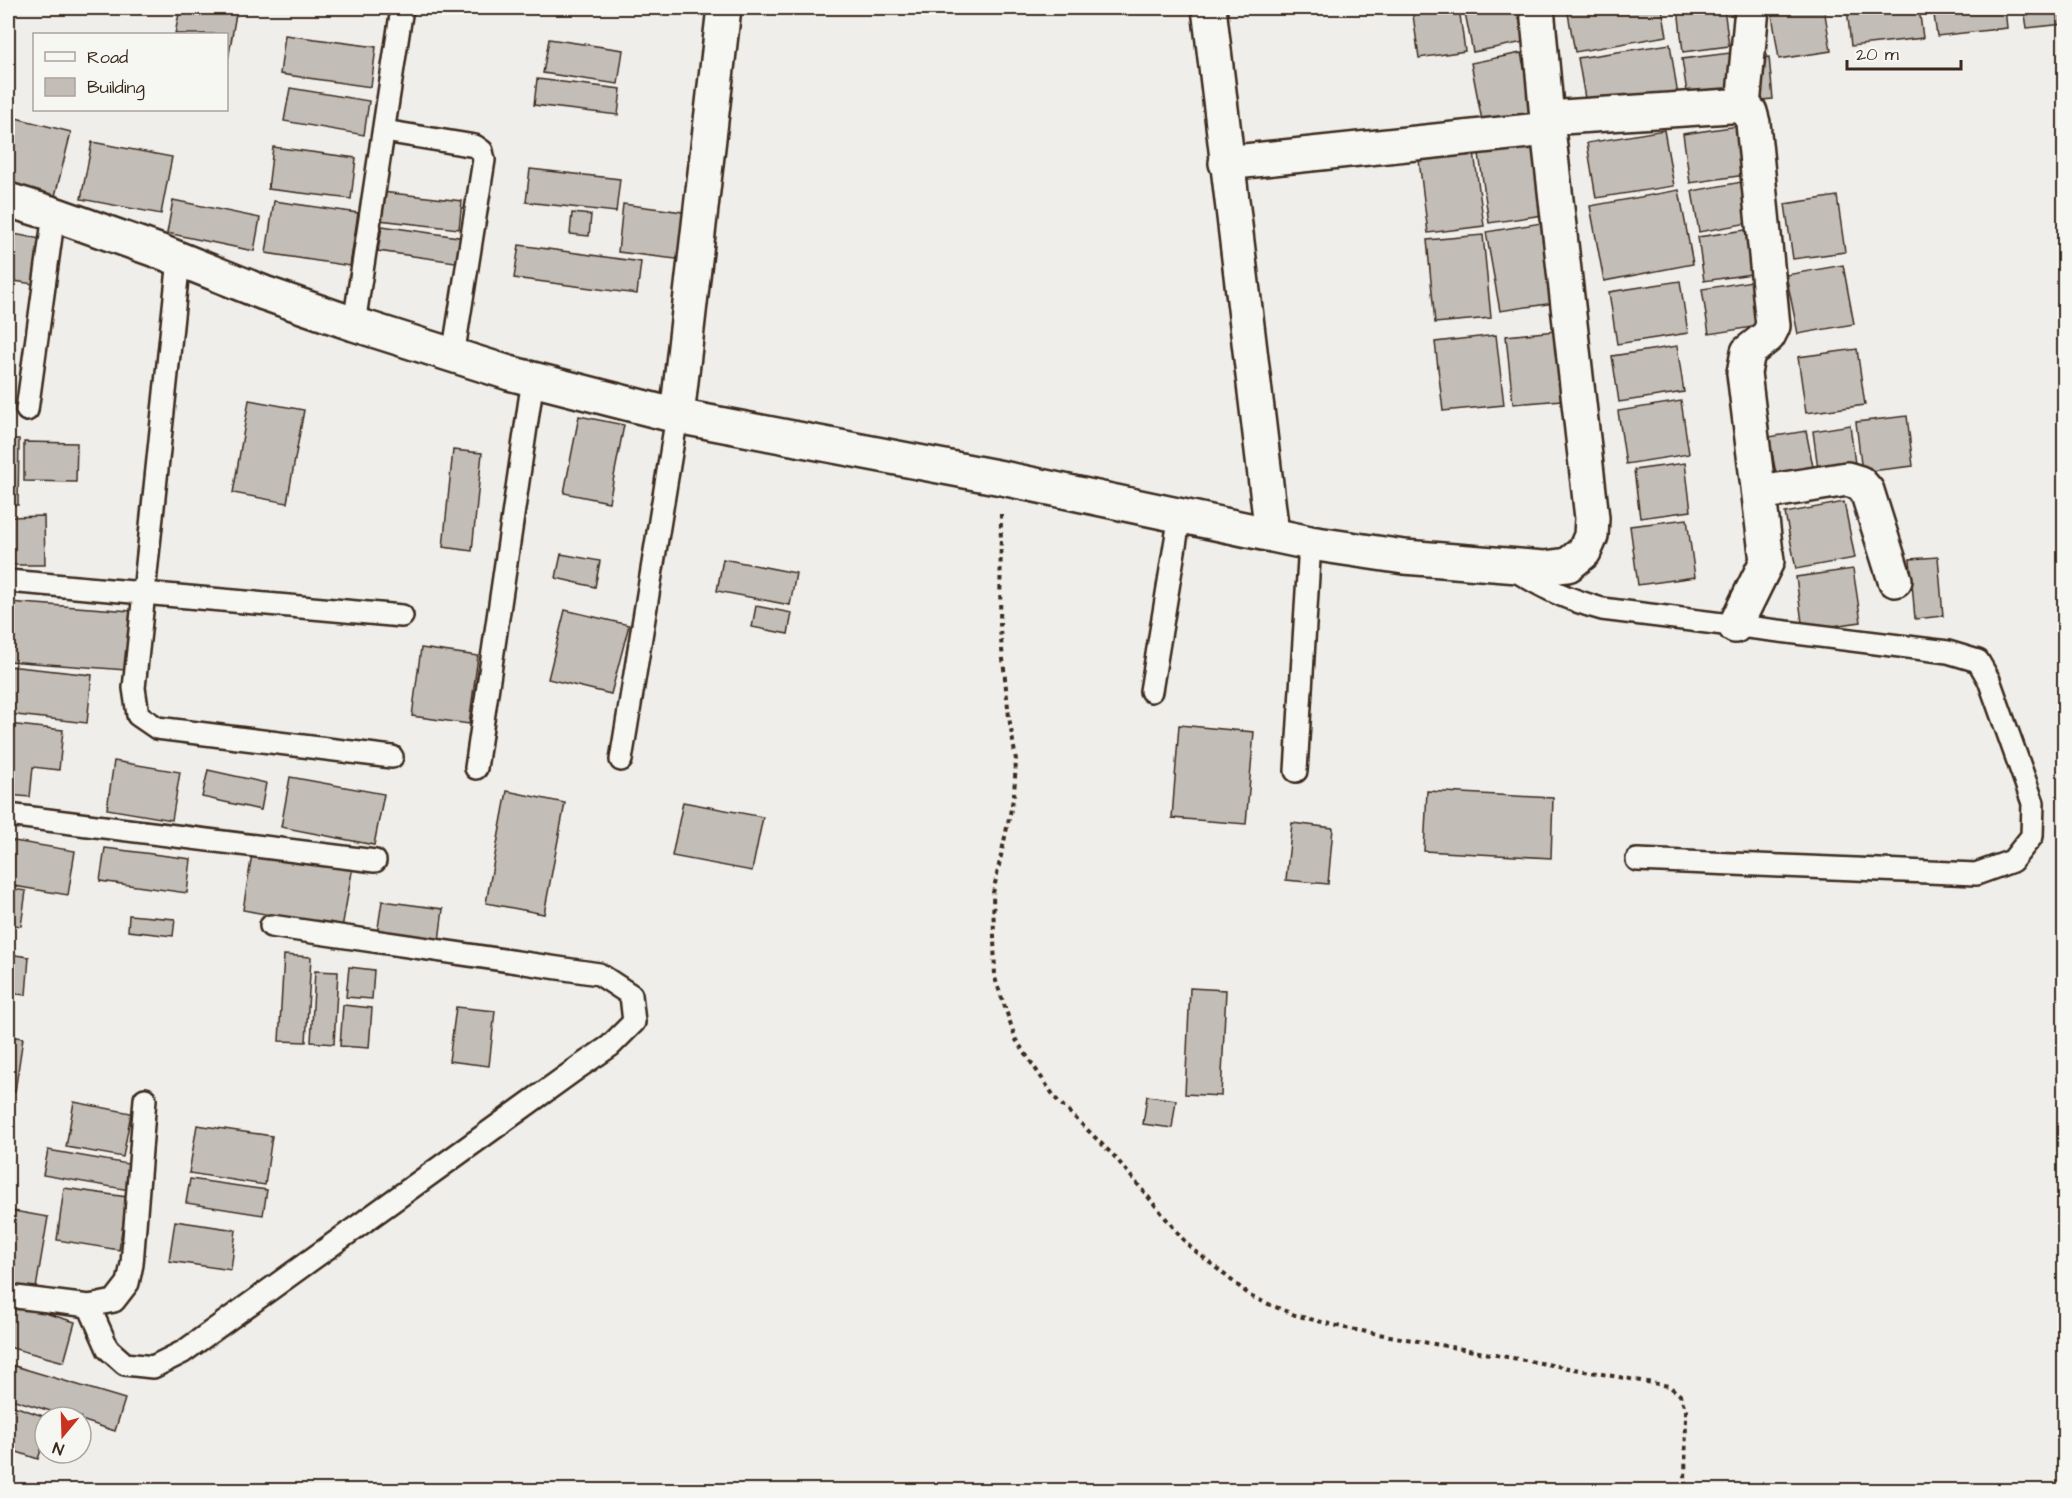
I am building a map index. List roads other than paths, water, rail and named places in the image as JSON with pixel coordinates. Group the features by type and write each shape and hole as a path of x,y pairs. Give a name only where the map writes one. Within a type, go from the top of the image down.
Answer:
{"street":[{"path":"677,416 724,8"},
{"path":"1209,8 1272,534"},
{"path":"8,200 179,259 264,293 453,356 677,416 1002,477 1310,543 1404,557 1544,568 1568,565 1584,552 1591,536 1592,518 1537,8"},
{"path":"1743,106 1752,8"},
{"path":"1226,163 1548,124 1743,106 1750,112 1753,123 1773,326 1768,336 1748,352 1744,373 1767,561 1735,626"},
{"path":"1760,493 1846,479 1860,483 1867,491 1895,580"}],"lane":[{"path":"354,324 402,8"},
{"path":"384,131 475,146 482,151 484,160 453,356"},
{"path":"27,410 54,214"},
{"path":"179,259 142,593 134,688 138,715 157,728 392,757"},
{"path":"476,768 533,379"},
{"path":"621,760 677,416"},
{"path":"1151,691 1180,515"},
{"path":"1296,771 1310,543"},
{"path":"1506,565 1546,590 1602,609 1948,652 1978,661 1989,680 2033,803 2032,836 2012,861 1976,874 1637,860"},
{"path":"8,581 402,616"},
{"path":"8,815 375,861"},
{"path":"89,1306 108,1348 125,1364 153,1367 183,1353 610,1046 634,1022 631,995 598,975 271,926"},
{"path":"8,1296 89,1306 114,1301 128,1283 132,1264 145,1100"}]}
